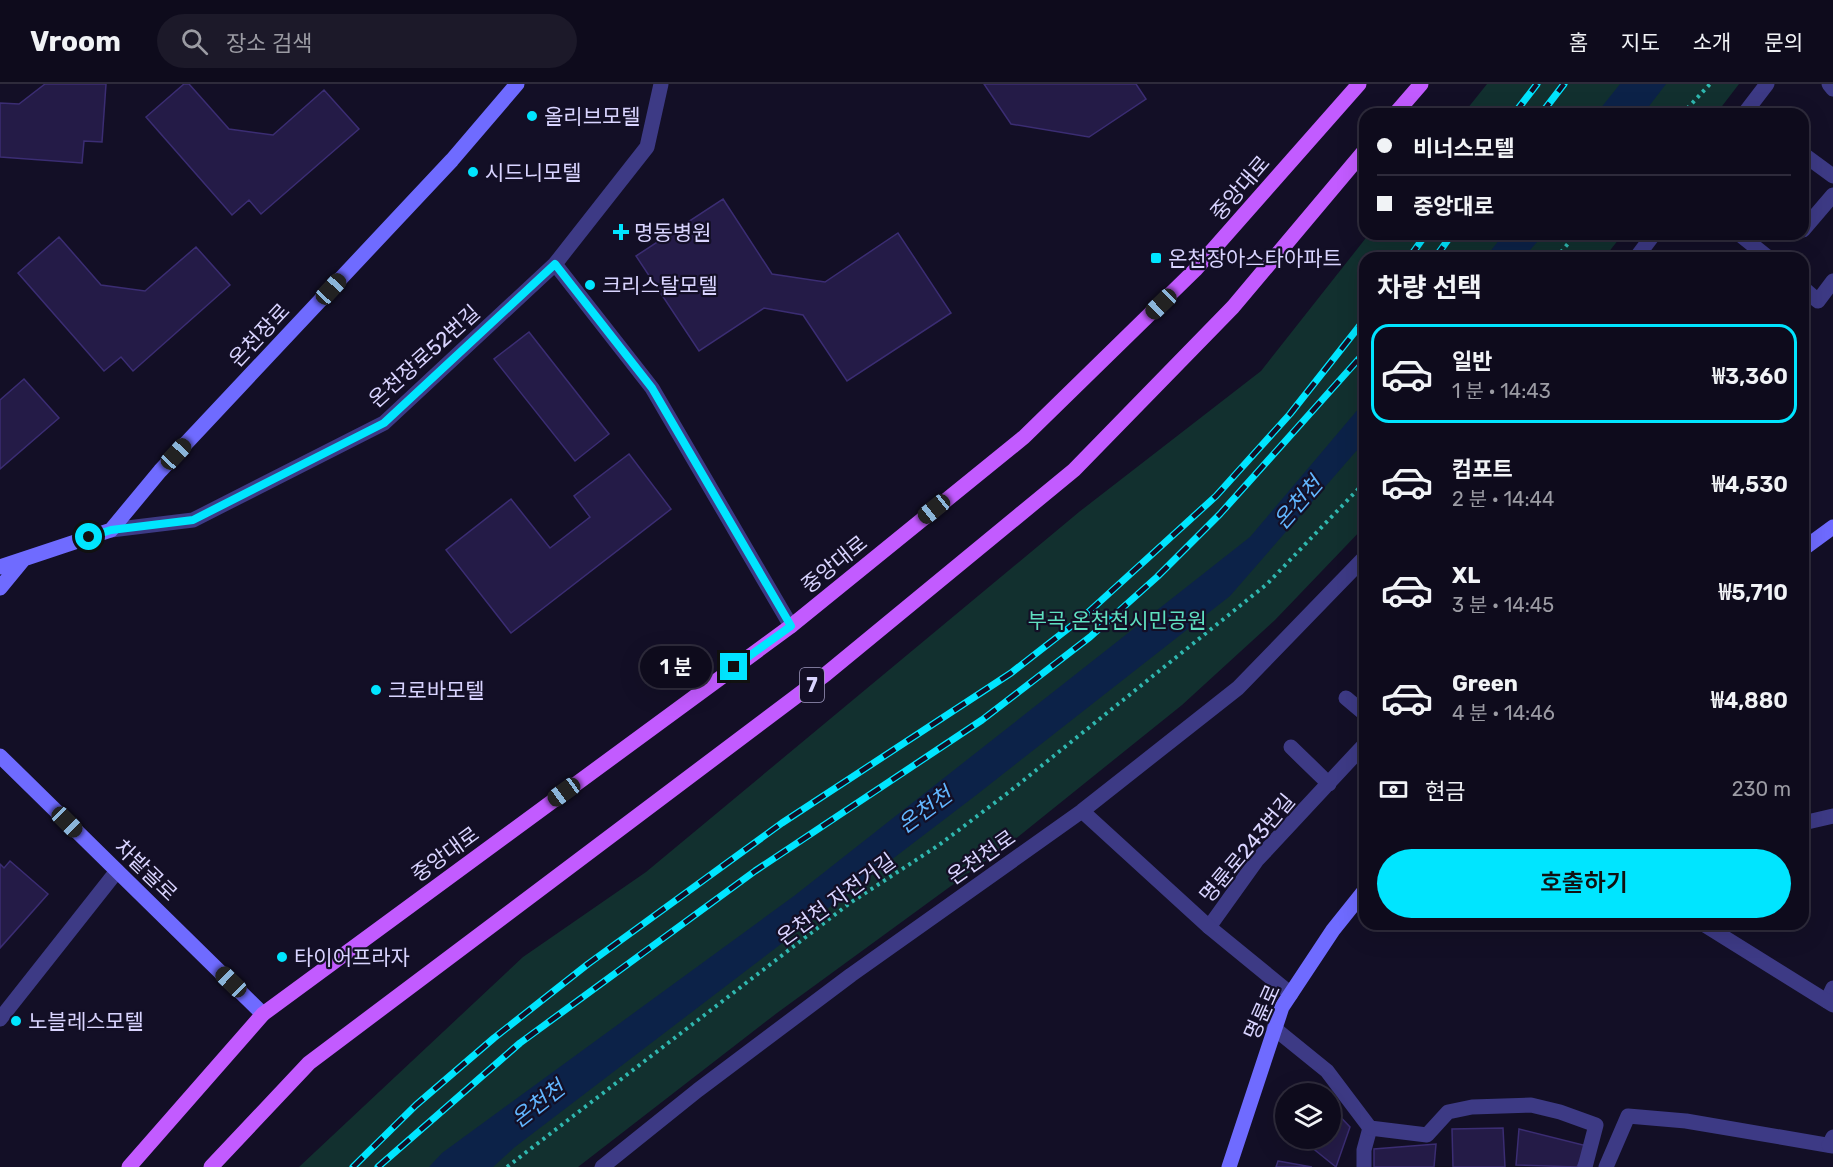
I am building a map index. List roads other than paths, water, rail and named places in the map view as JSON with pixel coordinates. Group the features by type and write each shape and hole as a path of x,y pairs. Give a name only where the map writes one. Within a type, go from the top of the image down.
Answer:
{"main road":[{"name":"중앙대로","path":"129,1167 263,1014 791,626 1024,437 1195,270 1359,84"},
{"path":"1400,108 1421,84"},
{"name":"7","path":"211,1167 309,1064 826,674 1074,470 1233,307 1359,157"}],"street":[{"name":"온천장로","path":"111,530 160,471 452,160 517,84"},
{"name":"온천장로52번길","path":"111,530 193,520 384,423 555,264 647,147 661,84"},
{"path":"1750,108 1767,84"},
{"path":"1829,84 1833,89"},
{"path":"1809,158 1833,176"},
{"path":"1809,223 1833,195"},
{"path":"1746,240 1759,252"},
{"path":"555,264 652,388 791,626"},
{"path":"1809,293 1818,301 1833,281"},
{"path":"1809,545 1833,527"},
{"path":"0,567 111,530"},
{"path":"0,561 25,558"},
{"path":"0,588 25,558"},
{"name":"온천천로","path":"602,1167 698,1090 851,975 1082,811 1238,688 1359,563"},
{"path":"1346,698 1359,709"},
{"path":"1291,747 1329,784"},
{"name":"명륜로243번길","path":"1291,994 1209,927 1257,861 1359,751"},
{"name":"차밭골로","path":"0,756 263,1014"},
{"path":"1082,811 1209,927"},
{"path":"1809,822 1833,816"},
{"path":"0,1019 117,871"},
{"name":"명륜로","path":"1229,1167 1274,1028 1291,994 1333,930 1359,898"},
{"path":"1713,930 1831,998"},
{"path":"1274,1028 1327,1071 1371,1128 1427,1135 1448,1112 1472,1107 1521,1104 1560,1112 1596,1125 1585,1167"},
{"path":"1606,1167 1628,1116 1686,1121 1832,1143"},
{"path":"1364,1167 1364,1150 1371,1128"}],"water":[{"path":"1620,84 1666,84 1648,108 1601,108"},
{"path":"1499,240 1539,240 1528,252 1490,252"},
{"name":"온천천","path":"1359,408 1359,448 1230,596 975,796 515,1147 493,1167 429,1167 442,1153 794,896 1250,537"}],"railway":[{"path":"1519,108 1537,84"},
{"path":"1546,108 1564,84"},
{"path":"1413,252 1422,240"},
{"path":"1439,252 1448,240"},
{"path":"353,1167 416,1105 494,1038 588,964 782,823 1011,673 1083,617 1216,496 1290,414 1359,327"},
{"path":"378,1167 520,1043 755,871 982,720 1090,637 1157,577 1220,514 1359,359"}],"place":[{"name":"올리브모텔","path":"532,116"},
{"name":"시드니모텔","path":"473,172"},
{"name":"명동병원","path":"621,232"},
{"name":"온천장아스타아파트","path":"1156,258"},
{"name":"크리스탈모텔","path":"590,285"},
{"name":"크로바모텔","path":"376,690"},
{"name":"타이어프라자","path":"282,957"},
{"name":"노블레스모텔","path":"16,1021"}],"park label":[{"name":"부곡 온천천시민공원","path":"1117,620"}]}
